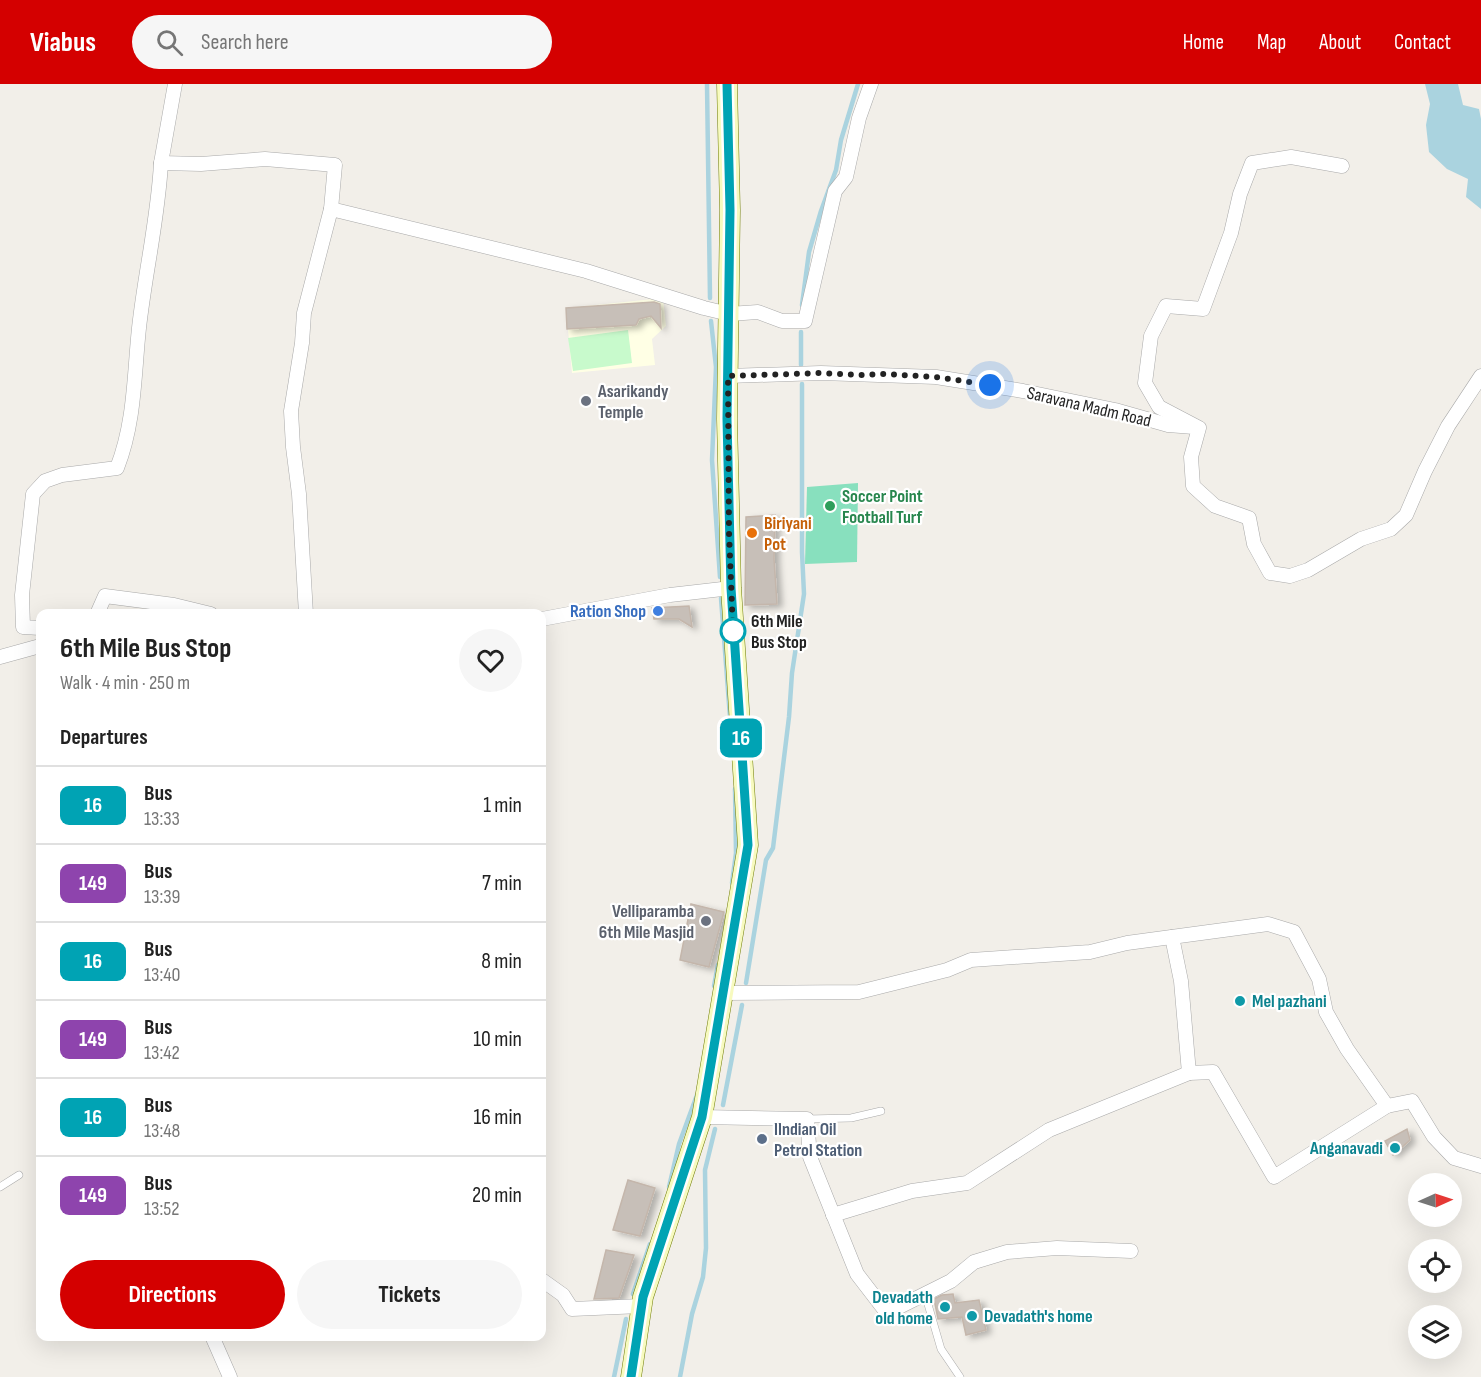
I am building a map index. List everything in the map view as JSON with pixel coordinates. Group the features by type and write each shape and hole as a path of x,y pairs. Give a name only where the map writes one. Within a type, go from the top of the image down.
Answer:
{"main road":[{"path":"631,1377 646,1286 702,1117 748,845 731,588 728,376 730,210 727,84"}],"street":[{"path":"36,628 23,627 22,595 33,494 45,481 62,475 117,468 126,441 134,397 139,329 161,164 175,84"},
{"path":"331,209 586,271 729,314 758,312 782,321 805,321 835,191 846,177 859,118 872,84"},
{"path":"1342,166 1291,157 1252,163 1240,194 1231,233 1203,309 1166,306 1150,336 1145,384 1159,407 1199,428 1191,457 1193,486 1215,506 1249,518 1254,544 1270,573 1290,576 1308,570 1361,539 1391,529 1406,515 1425,471 1449,426 1481,376"},
{"path":"161,164 201,164 265,159 335,165 331,209 304,313 302,343 291,411 299,494 306,609"},
{"name":"Saravana Madm Road","path":"728,376 821,373 936,377 976,382 1083,403 1168,425 1199,428"},
{"path":"546,617 660,597 731,588"},
{"path":"99,609 105,596 190,609"},
{"path":"0,657 36,647"},
{"path":"723,993 859,992 947,970 971,960 1090,952 1127,943 1268,924 1294,932 1319,979 1326,1012 1347,1049 1387,1106"},
{"path":"1172,937 1181,981 1189,1073"},
{"path":"833,1215 912,1191 967,1183 1049,1130 1189,1073 1213,1072 1274,1177 1387,1106 1412,1101 1434,1137 1454,1158 1481,1166"},
{"path":"702,1117 807,1119 810,1157 857,1274 887,1313 951,1281 974,1262 1006,1252 1057,1248 1131,1251"},
{"path":"546,1283 563,1294 572,1309 641,1306"},
{"path":"214,1341 230,1377"}],"lane":[{"path":"807,1119 851,1118 881,1111"},
{"path":"0,1187 19,1175"},
{"path":"925,1294 940,1350 960,1377"}],"shaded area":[{"path":"663,298 666,326 652,339 655,365 572,373 566,308"}],"green space":[{"path":"628,330 632,363 573,371 568,338"},
{"path":"858,483 857,562 805,564 807,487"}],"water":[{"path":"1425,84 1458,84 1463,105 1479,109 1481,209 1466,197 1468,179 1447,169 1429,152 1426,125 1430,104"}],"building":[{"path":"654,302 660,304 661,328 651,316 639,319 636,325 567,329 566,308"},
{"path":"775,515 774,559 777,604 745,605 746,517"},
{"path":"689,606 692,627 679,619 654,619 652,608"},
{"path":"691,904 724,912 709,967 680,960"},
{"name":"Anganavadi","path":"1407,1129 1410,1140 1393,1155 1385,1141"},
{"path":"628,1180 655,1188 640,1236 613,1230"},
{"path":"606,1250 634,1255 619,1298 594,1299"},
{"path":"953,1294 955,1303 979,1300 986,1330 966,1335 962,1317 938,1319 934,1299 942,1295"}],"waterway":[{"path":"707,84 710,298"},
{"path":"802,305 809,252 836,170 841,140 858,84"},
{"path":"711,321 716,367 712,460 720,577"},
{"path":"801,332 801,365"},
{"path":"746,983 766,860 773,848 792,673 804,594 802,384"},
{"path":"721,598 731,730"},
{"path":"732,883 736,853 735,789"},
{"path":"714,986 718,965"},
{"path":"723,1105 742,1005"},
{"path":"669,1187 679,1144 697,1095"},
{"path":"680,1377 692,1314 703,1277 706,1248 705,1170 715,1129"},
{"path":"633,1294 650,1244"},
{"path":"614,1377 626,1319"}],"bus line":[{"name":"16","path":"631,1377 643,1297 702,1117 748,845 731,588 727,419 730,210 727,84"}],"place":[{"name":"Asarikandy Temple","path":"586,401"},
{"name":"Soccer Point Football Turf","path":"830,506"},
{"name":"Biriyani Pot","path":"752,533"},
{"name":"Ration Shop","path":"658,611"},
{"name":"6th Mile Bus Stop","path":"733,631"},
{"name":"Velliparamba 6th Mile Masjid","path":"706,921"},
{"name":"Mel pazhani","path":"1240,1001"},
{"name":"IIndian Oil Petrol Station","path":"762,1139"},
{"name":"Anganavadi","path":"1395,1148"},
{"name":"Devadath old home","path":"945,1307"},
{"name":"Devadath's home","path":"972,1316"}],"route":[{"path":"733,631 729,532 728,376 821,373 884,374 936,377 990,385"}]}
